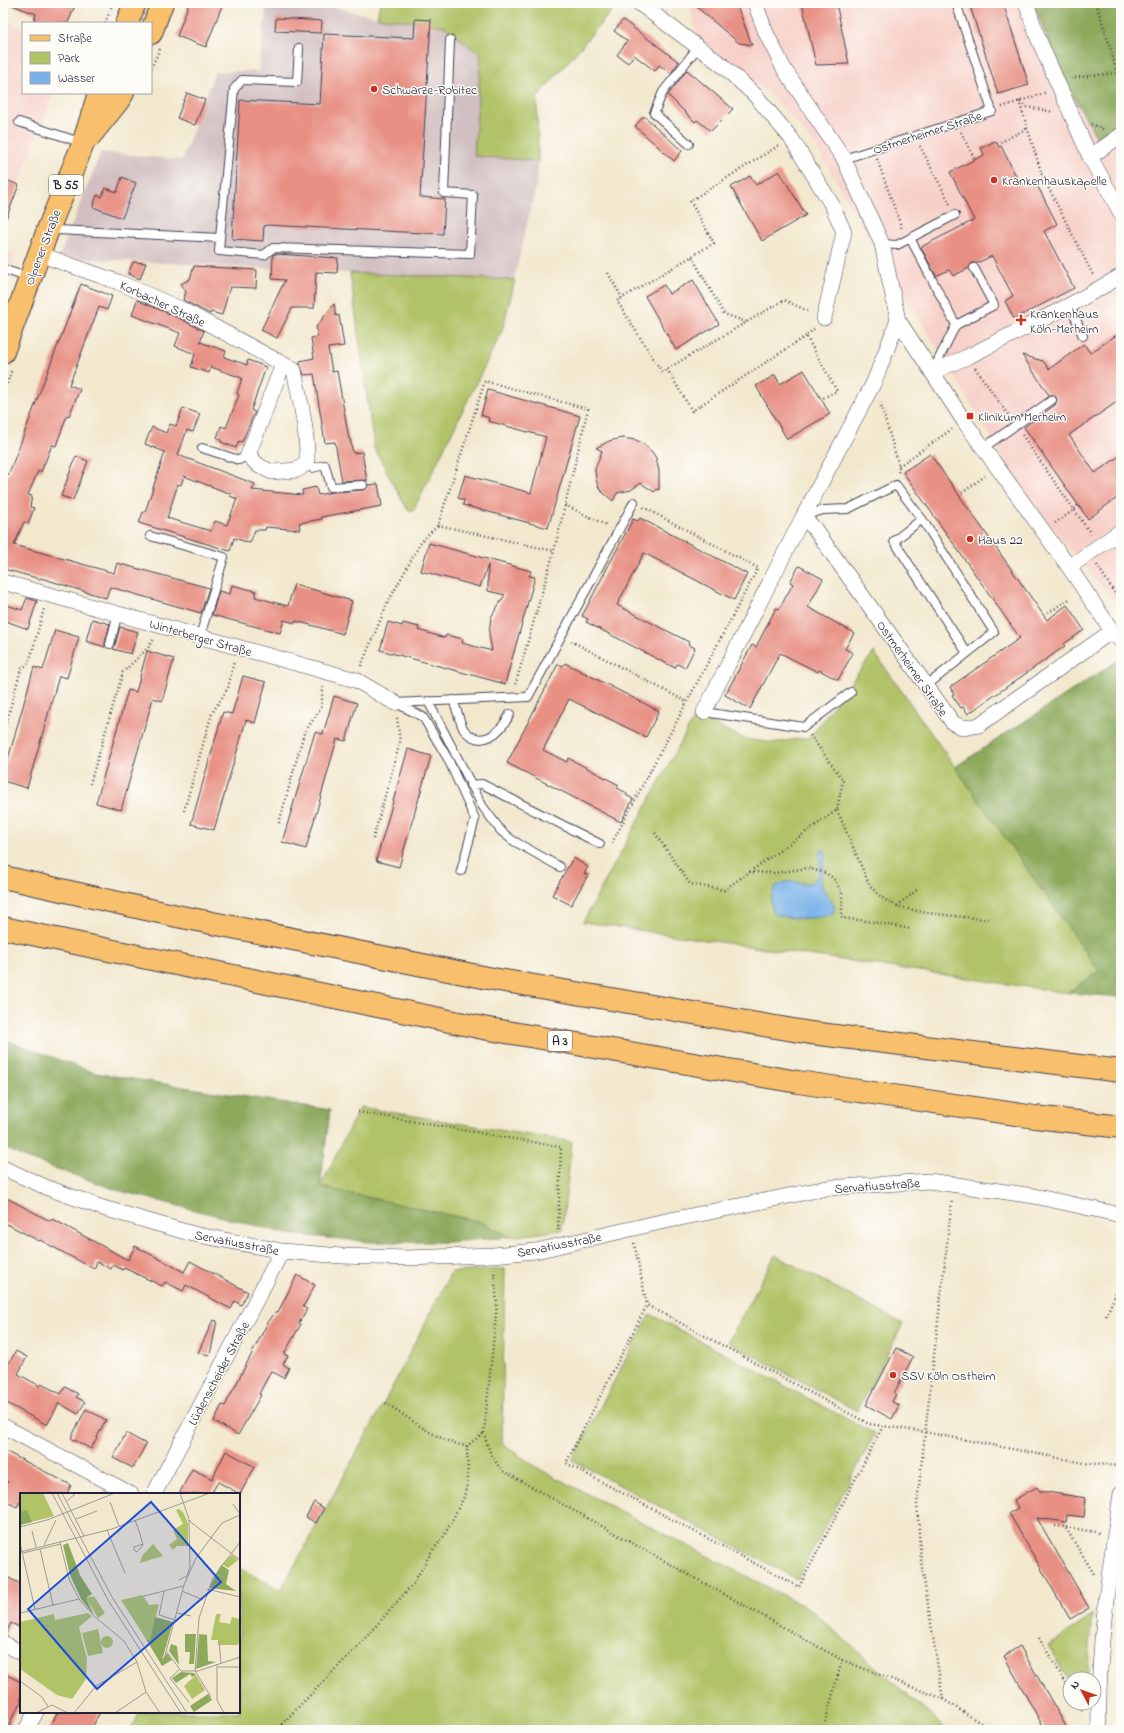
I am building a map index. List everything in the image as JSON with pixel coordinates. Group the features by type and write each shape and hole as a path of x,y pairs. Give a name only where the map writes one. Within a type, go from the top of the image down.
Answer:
{"main road":[{"path":"127,22 135,3"},
{"path":"152,30 162,3"},
{"name":"Olpener Straße","path":"3,352 49,227 83,144 99,94"},
{"name":"Olpener Straße","path":"83,144 118,102 122,94"},
{"path":"3,877 177,916 493,979 811,1033 1121,1071"},
{"name":"A 3","path":"3,928 483,1028 798,1082 1121,1127"}],"street":[{"path":"639,3 722,65 754,95 791,138 832,205 844,232 824,318"},
{"name":"Ostmerheimer Straße","path":"756,3 766,33 784,69 844,159 882,244 898,320 964,421 1116,636 979,725 964,728 952,723 814,528 803,516"},
{"path":"1026,3 1038,38 1090,157 1121,213"},
{"path":"1090,157 1121,134"},
{"name":"Korbacher Straße","path":"39,254 118,282 183,310 294,370 303,419 307,463"},
{"path":"932,372 967,357 1070,305 1121,276"},
{"path":"704,712 803,516 874,382 898,320"},
{"path":"282,364 248,455 258,466 272,472 297,470 307,463"},
{"path":"1068,567 1121,531"},
{"name":"Winterberger Straße","path":"3,582 158,624 325,673 356,680 395,703"},
{"name":"Servatiusstraße","path":"3,1168 48,1188 103,1208 193,1234 282,1251 341,1256 406,1258 493,1255 536,1251 631,1229 827,1188 929,1181 1034,1196 1121,1215"},
{"name":"Lüdenscheider Straße","path":"155,1493 282,1251"},
{"path":"3,1426 129,1493"},
{"path":"1099,1730 1101,1659 1107,1597 1121,1494"},
{"path":"3,1643 20,1652"},
{"path":"26,1730 35,1713"}],"lane":[{"name":"Ostmerheimer Straße","path":"844,159 992,111 956,3"},
{"path":"299,48 297,82 242,80 234,89 219,251 264,255 273,248 470,254 473,195 444,193 450,40"},
{"path":"689,144 654,113 663,92 698,47"},
{"path":"19,122 83,144"},
{"path":"882,244 897,245 955,215"},
{"path":"49,227 57,230 220,238"},
{"path":"908,239 956,325"},
{"path":"932,372 956,325 994,305 974,268"},
{"path":"3,269 30,278"},
{"path":"1070,305 1083,336"},
{"path":"983,448 1052,400"},
{"path":"202,448 239,460 248,455"},
{"path":"307,463 312,468 325,465 331,487 363,485"},
{"path":"803,516 823,510 848,509 896,485 922,519 994,632 926,686"},
{"path":"395,703 528,697 634,502"},
{"path":"922,519 894,541 967,653"},
{"path":"150,536 224,557 200,636"},
{"path":"110,644 118,613"},
{"path":"704,712 804,727 851,692"},
{"path":"453,700 463,728 477,738 486,738 495,735 510,714"},
{"path":"428,702 483,807 501,831 512,840 560,867"},
{"path":"395,703 423,717 448,759 475,819 461,871"},
{"path":"470,784 482,784 600,844"}],"path":[{"path":"105,22 113,3"},
{"path":"1096,3 1111,50 1121,92"},
{"path":"992,111 1048,92 1052,83 1064,78 1116,73"},
{"path":"1019,101 1042,175 1100,287"},
{"path":"956,122 975,160"},
{"path":"997,144 1028,128"},
{"path":"915,135 955,215"},
{"path":"667,369 692,411 806,336 824,318 784,300 746,322 667,369 662,372 617,301 714,243 690,201 791,138"},
{"path":"873,149 908,239"},
{"path":"692,257 724,314 746,322"},
{"path":"608,274 622,298"},
{"path":"806,336 837,391 823,398"},
{"path":"972,364 1074,510 1121,603"},
{"path":"356,680 387,604 421,542 438,525 485,381 588,409 554,551 511,698"},
{"path":"874,382 899,466 896,485"},
{"path":"899,466 964,421"},
{"path":"962,493 997,467"},
{"path":"600,844 609,848 758,568 634,502"},
{"path":"565,505 618,532"},
{"path":"1042,530 1074,510 1078,505"},
{"path":"438,525 554,551"},
{"path":"1048,613 1084,590"},
{"path":"3,734 21,669 29,663 47,594"},
{"path":"90,784 123,672 148,648 155,636 158,624"},
{"path":"562,636 687,702"},
{"path":"184,811 212,713 228,688 237,647"},
{"path":"279,824 304,733 321,708 325,673"},
{"path":"373,839 400,742 395,703"},
{"path":"804,727 843,780 837,810 869,884 875,892 884,900 897,906 915,910 991,920"},
{"path":"655,833 690,884 724,890 837,810"},
{"path":"749,872 774,873 808,868 825,873 833,878 842,892 842,918 910,929"},
{"path":"897,906 918,889"},
{"path":"358,1112 561,1147 558,1246"},
{"path":"943,1699 921,1561 917,1503 954,1185"},
{"path":"631,1229 647,1305 566,1463 799,1587 883,1426"},
{"path":"493,1255 497,1305 484,1433 487,1447 493,1460 503,1471 842,1660 943,1699 991,1730"},
{"path":"1106,1316 1121,1282"},
{"path":"647,1305 869,1424 925,1432 1084,1463 1121,1466"},
{"path":"386,1403 441,1438 459,1445 467,1446 484,1433"},
{"path":"276,1730 351,1653 413,1584 458,1511 464,1497 468,1480 467,1446"},
{"path":"1055,1526 1115,1535"},
{"path":"1065,1527 1107,1597"},
{"path":"1040,1638 1062,1676"},
{"path":"823,1730 842,1660"},
{"path":"281,1724 288,1730"}],"shaded area":[{"path":"267,3 312,3 377,17 444,26 537,98 538,176 502,331 413,511 407,509 374,448 350,273 59,257 101,152 182,160 215,72 258,71"},
{"name":"Krankenhaus Köln-Merheim","path":"690,3 1121,3 1121,608 1026,495 815,146 787,111 747,74 697,37"},
{"path":"3,20 22,27 22,94 54,94 15,192 3,187"},
{"path":"3,249 16,254 3,286"}],"green space":[{"path":"380,3 609,3 614,8 537,98 538,161 474,156 481,55 444,26 377,17"},
{"path":"1033,3 1121,3 1121,123 1098,140 1062,75"},
{"path":"350,273 515,280 502,331 413,511 407,509 374,448"},
{"path":"874,652 1099,971 1068,993 583,922 695,716 745,739 774,743 810,737"},
{"path":"1120,659 1121,997 1068,993 1099,971 955,767"},
{"path":"3,1039 95,1073 330,1110 320,1187 481,1222 510,1237 448,1242 371,1242 288,1234 117,1190 23,1157 3,1147"},
{"path":"360,1107 572,1142 562,1230 510,1237 481,1222 320,1187"},
{"path":"775,1255 903,1324 857,1411 728,1342"},
{"path":"505,1269 502,1444 541,1470 810,1609 947,1730 130,1730 139,1713 240,1713 240,1569 281,1590 385,1401 451,1272"},
{"path":"650,1314 875,1434 797,1579 572,1460"},
{"path":"1093,1614 1088,1671 1063,1671 1048,1646"}],"water":[{"path":"824,850 825,855 821,884 835,907 833,913 821,917 794,918 773,913 771,900 775,887 791,881 803,883 812,882 818,875 819,871 819,851"}],"building":[{"path":"76,3 68,22 39,22 34,20 36,14 9,4"},
{"path":"189,3 223,3 206,47 177,36"},
{"path":"692,3 736,3 752,45 739,43"},
{"path":"802,3 836,3 849,64 816,65"},
{"path":"969,3 1003,3 1029,85 998,94"},
{"path":"276,18 322,21 321,33 275,31"},
{"path":"415,19 431,20 420,197 445,199 443,234 266,225 264,226 263,241 232,239 240,100 320,104 324,34 414,38"},
{"path":"623,20 679,62 671,73 659,65 655,71 634,55 628,63 617,55 627,41 614,31"},
{"path":"687,70 733,109 711,131 697,120 695,122 668,95"},
{"path":"187,93 205,100 195,125 177,118"},
{"path":"644,116 682,151 674,161 635,126"},
{"path":"995,141 999,147 1001,146 1021,186 1034,179 1057,224 1044,231 1074,288 1014,319 1005,301 1013,296 992,256 977,263 972,263 969,268 953,276 949,270 936,276 921,247 974,220 950,172 984,155 981,148"},
{"path":"779,171 806,215 762,241 731,187 750,176 756,185"},
{"path":"122,177 136,183 122,218 93,207 97,195 102,197 105,188 117,192"},
{"path":"6,180 19,185 4,224 3,188"},
{"path":"273,255 338,258 337,273 316,272 314,308 292,308 277,338 261,330 285,280 272,279"},
{"path":"133,262 146,263 140,279 128,274"},
{"path":"194,266 257,270 256,288 230,287 222,315 211,312 210,314 183,300 186,292 181,284 190,279"},
{"path":"693,280 719,324 676,350 645,296 664,285 669,294"},
{"path":"81,284 112,296 107,310 99,307 69,385 80,389 69,416 67,415 56,446 52,445 41,472 38,471 28,495 32,496 30,507 34,508 28,524 24,522 14,545 114,573 117,563 209,588 201,613 110,587 106,598 41,578 3,570 3,474 8,476"},
{"path":"137,300 179,318 204,331 200,342 226,351 224,357 247,365 248,360 266,367 251,410 255,412 242,442 239,441 236,448 221,442 221,440 217,438 221,426 226,428 239,395 237,394 242,378 211,367 209,373 191,367 195,354 175,346 180,333 132,315"},
{"path":"334,304 336,316 339,315 344,346 328,348 332,372 337,371 349,439 353,453 362,452 367,481 342,481 335,442 325,443 314,374 304,375 300,364 300,361 314,358 311,338 318,337 316,327"},
{"path":"1121,332 1121,399 1069,435 1095,473 1121,455 1121,495 1088,519 1024,427 1055,405 1057,400 1055,395 1049,395 1022,355 1043,361 1049,369 1084,344 1090,353"},
{"path":"804,370 830,414 787,439 756,386 775,375 780,384"},
{"path":"488,390 580,416 548,528 463,505 464,500 458,498 465,475 531,493 546,437 488,421 489,418 481,415"},
{"path":"183,408 200,414 193,432 187,430 178,455 255,484 252,490 303,495 302,490 316,487 318,495 332,492 363,490 366,489 368,485 378,484 382,506 321,517 322,519 299,523 300,530 266,527 265,530 255,530 250,543 234,538 230,551 139,523 143,512 145,512 165,452 145,444 152,427 166,433 170,424 176,426","holes":["184,476 231,494 230,496 237,499 227,525 215,521 211,531 167,518 178,484 181,485"]},
{"path":"622,438 636,440 652,452 656,458 659,471 659,490 656,489 654,492 641,483 631,490 617,493 613,501 600,490 596,480 595,469 602,451 596,448 609,441"},
{"name":"Haus 22","path":"930,454 1047,620 1067,605 1084,630 1064,644 1065,646 968,714 963,707 961,708 952,695 954,694 950,687 1020,638 903,472"},
{"path":"76,456 88,461 73,500 61,496"},
{"path":"640,518 747,574 734,600 644,553 617,605 689,642 688,644 695,648 685,668 677,664 675,668 586,622 588,619 582,616 633,519 638,521"},
{"path":"429,543 531,571 529,576 535,577 505,684 380,650 388,622 402,626 403,623 419,627 418,630 445,638 446,635 463,639 462,643 492,651 489,634 491,617 505,595 488,591 488,565 480,587 421,571"},
{"path":"799,566 823,579 808,607 854,633 845,649 853,653 838,680 780,653 750,709 725,695 752,645 756,647 776,608 779,609 793,584 790,582"},
{"path":"294,584 352,601 343,634 296,621 295,623 284,620 280,633 212,615 219,591 230,594 232,585 256,591 255,597 288,606"},
{"path":"27,598 37,601 28,629 3,620 3,604 22,610"},
{"path":"92,619 110,624 105,647 86,641"},
{"path":"120,627 138,632 131,654 113,649"},
{"path":"55,630 79,637 67,678 59,676 27,788 3,781 3,777 34,667 43,670"},
{"path":"147,651 174,659 162,701 153,698 121,810 96,803 128,690 136,692"},
{"path":"565,663 659,711 646,737 569,699 543,750 567,762 568,758 619,785 617,788 627,793 626,795 633,799 621,822 507,763 558,664 563,666"},
{"path":"243,676 266,682 255,723 246,720 214,830 191,824 223,712 232,714"},
{"path":"334,696 357,703 346,741 337,739 306,849 282,842 315,732 323,734"},
{"path":"408,749 431,756 399,867 376,861"},
{"path":"573,858 588,867 584,874 588,875 571,905 552,895"},
{"path":"3,1196 50,1221 51,1219 60,1223 128,1260 135,1246 184,1272 190,1261 248,1292 241,1305 235,1301 231,1309 186,1285 183,1291 165,1282 162,1286 124,1268 123,1270 113,1265 111,1269 97,1262 94,1269 3,1222"},
{"path":"297,1275 315,1285 303,1307 307,1309 299,1323 301,1324 284,1354 288,1356 283,1364 289,1368 284,1378 271,1371 259,1394 261,1395 238,1435 214,1421 222,1405 225,1406 267,1324 276,1311 278,1312"},
{"path":"213,1320 217,1321 210,1355 198,1353"},
{"name":"SSV Köln Ostheim","path":"896,1348 913,1357 894,1393 896,1394 892,1402 899,1405 892,1419 866,1405"},
{"path":"16,1351 27,1357 18,1374 40,1386 41,1384 61,1394 65,1387 78,1394 76,1397 85,1402 78,1414 59,1403 47,1425 3,1401 3,1360 9,1363"},
{"path":"86,1409 106,1420 91,1449 71,1438"},
{"path":"126,1433 146,1444 133,1468 113,1458"},
{"path":"3,1450 71,1485 67,1493 20,1493 20,1502 17,1507 3,1500 3,1490 8,1482 3,1479"},
{"path":"226,1451 255,1467 240,1494 218,1482 212,1493 180,1493 192,1469 212,1479"},
{"path":"1037,1487 1040,1491 1086,1498 1084,1517 1067,1515 1066,1522 1037,1518 1089,1608 1070,1619 1009,1513 1018,1508 1014,1500"},
{"path":"314,1502 324,1508 316,1523 306,1517"},
{"path":"3,1575 20,1584 20,1628 11,1623 5,1635 3,1634"},
{"path":"1020,1646 1068,1730 1045,1730 1004,1656"},
{"path":"3,1673 20,1682 20,1705 12,1718 8,1730 3,1730"},
{"path":"57,1713 100,1713 91,1730 48,1730"}],"place":[{"name":"Schwarze-Robitec","path":"374,89"},
{"name":"Krankenhauskapelle","path":"994,180"},
{"name":"Krankenhaus Köln-Merheim","path":"1021,320"},
{"name":"Klinikum Merheim","path":"970,416"},
{"name":"Haus 22","path":"970,539"},
{"name":"SSV Köln Ostheim","path":"893,1375"}]}
